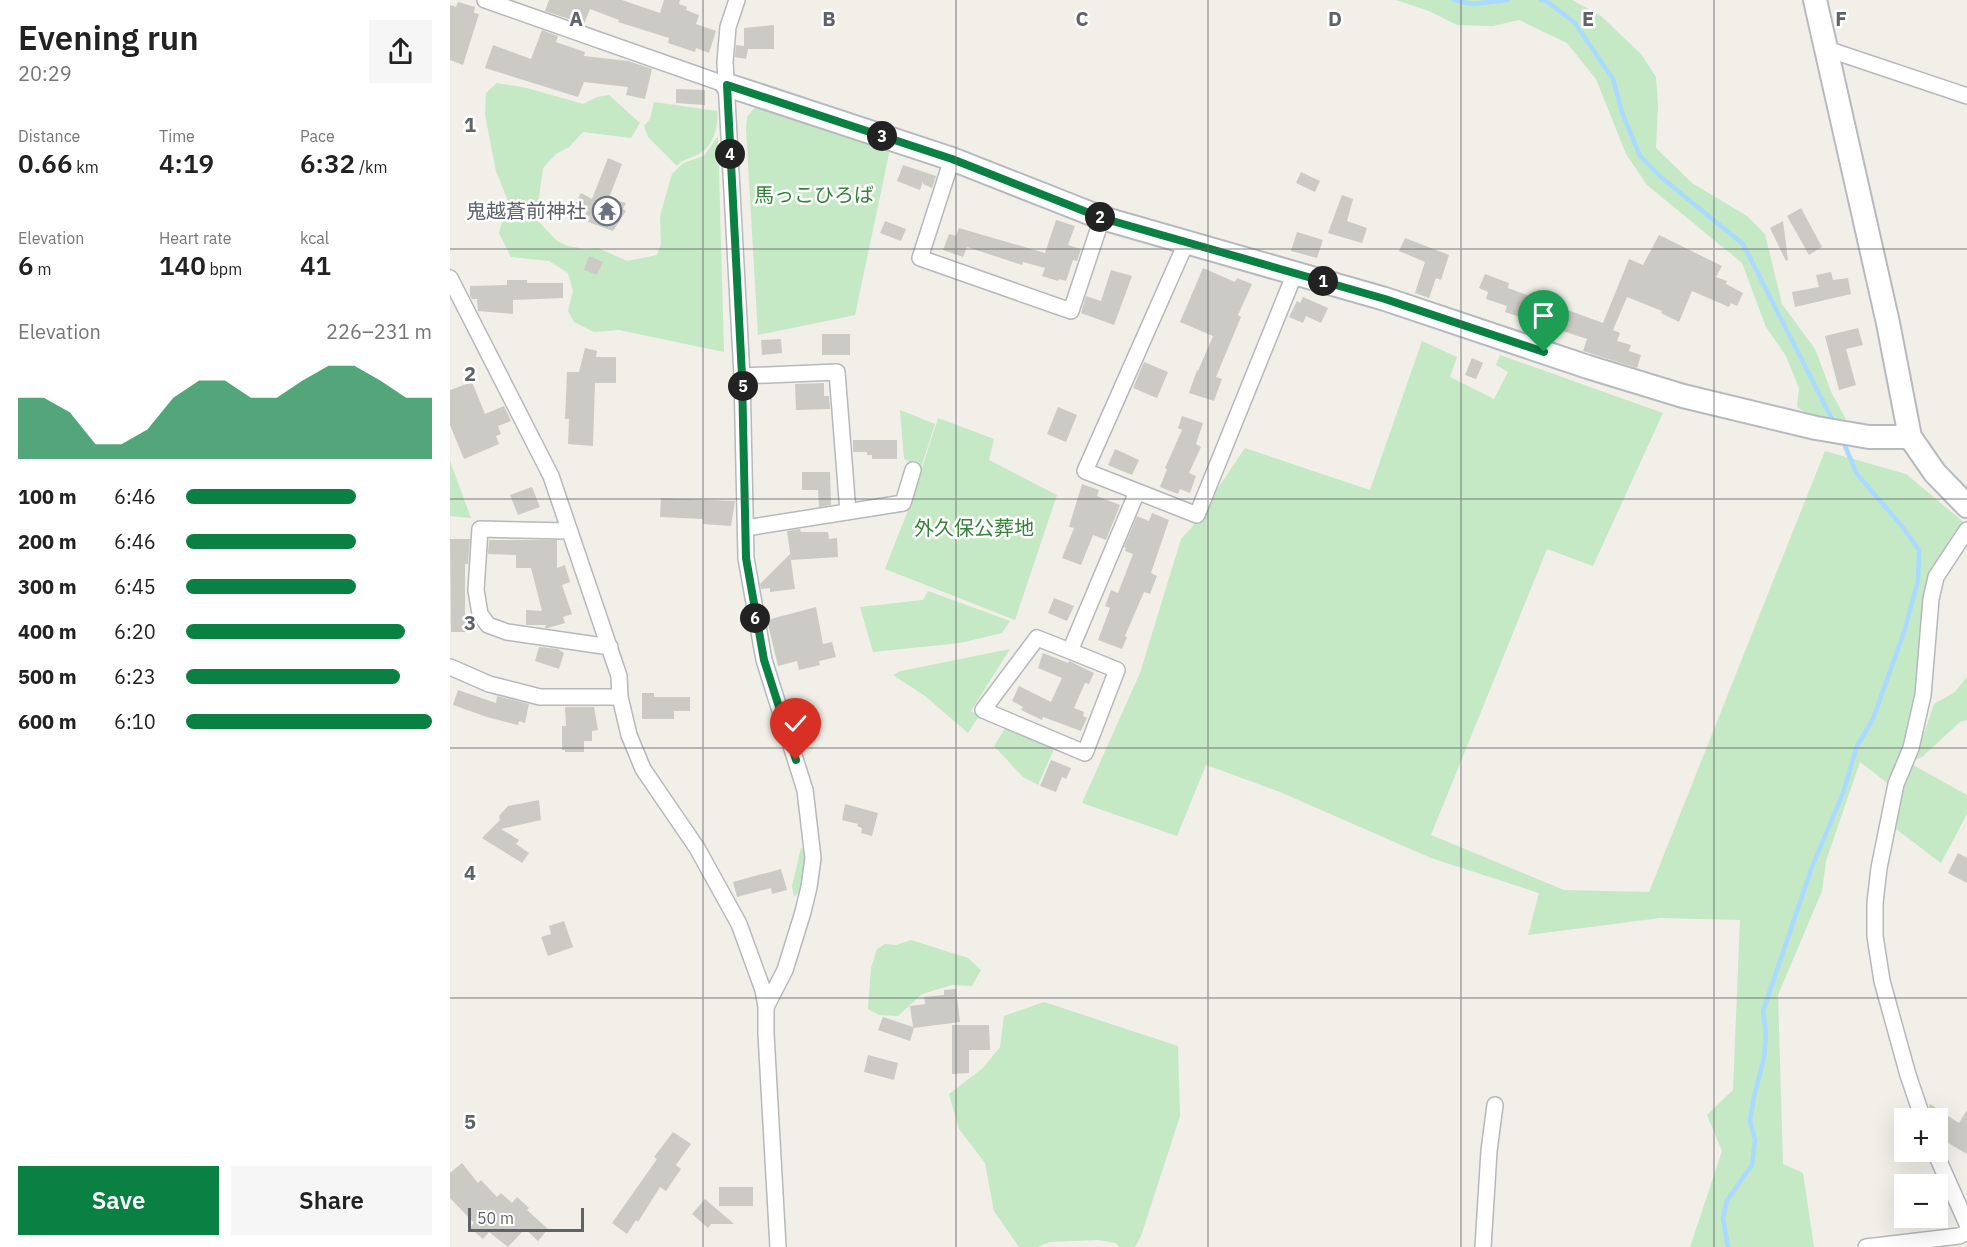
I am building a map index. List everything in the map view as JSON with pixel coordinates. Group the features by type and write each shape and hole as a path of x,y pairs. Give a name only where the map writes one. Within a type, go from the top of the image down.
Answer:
{"street":[{"path":"485,0 727,85 952,159 1102,218 1385,299 1588,367 1683,396 1838,432 1869,437 1910,437"},
{"path":"737,0 728,27 725,62 742,376 746,558 764,660 805,790 813,858 803,912 781,978 766,1007"},
{"path":"1815,0 1888,324 1910,437 1935,473 1967,506"},
{"path":"1827,50 1967,96"},
{"path":"952,159 920,258 1071,311 1102,218"},
{"path":"1186,243 1084,471 1197,515 1295,273"},
{"path":"450,278 551,476 610,647 619,676 620,697 629,735 643,769 697,848 739,924 753,960 766,1007 778,1247"},
{"path":"742,376 837,372 848,512"},
{"path":"746,528 903,503 913,470"},
{"path":"1070,651 1137,492"},
{"path":"569,531 480,529 476,590 480,614 488,625 507,632 610,647"},
{"path":"1919,1108 1882,981 1875,936 1875,903 1879,868 1896,784 1911,748 1923,695 1931,599 1936,577 1967,530"},
{"path":"1036,638 1070,651 1117,670 1085,753 982,710 1036,638"},
{"path":"450,667 489,684 540,697 620,697"},
{"path":"1483,1247 1489,1151 1496,1104"},
{"path":"1939,1162 1967,1224"},
{"path":"1866,1247 1959,1236 1967,1232"}],"green space":[{"path":"1396,0 1572,0 1601,16 1641,54 1656,77 1658,106 1656,148 1692,183 1747,216 1765,234 1782,304 1815,349 1832,394 1846,419 1820,417 1797,407 1799,388 1786,356 1766,327 1742,263 1647,185 1626,154 1596,79 1567,43 1519,20 1493,26 1457,25 1429,11"},
{"path":"497,83 527,88 583,104 597,97 609,95 640,123 631,138 583,132 569,147 556,154 543,168 536,219 557,241 585,249 598,248 627,261 657,255 661,244 660,216 672,174 683,163 704,156 718,136 724,352 619,330 594,332 574,322 568,311 573,291 568,273 549,261 511,257 499,233 508,201 496,171 485,115 486,93"},
{"path":"654,102 717,111 716,129 704,151 677,166 648,137 644,126 650,119"},
{"name":"馬っこひろば","path":"756,106 890,149 855,315 758,335 746,129 747,117"},
{"path":"1422,341 1457,357 1450,377 1494,399 1508,372 1496,365 1500,355 1663,413 1593,566 1547,549 1431,835 1564,890 1649,892 1825,451 1906,474 1967,525 1935,588 1920,716 1890,785 1860,762 1826,861 1822,891 1778,995 1783,1164 1803,1173 1814,1247 1690,1247 1722,1151 1707,1115 1733,1090 1740,920 1660,918 1528,935 1539,893 1431,858 1280,792 1206,765 1177,836 1082,803 1140,673 1181,539 1192,527 1245,448 1370,490"},
{"path":"900,410 935,424 921,468 904,459"},
{"name":"外久保公葬地","path":"938,418 994,439 989,460 1057,495 1015,620 885,569 912,500"},
{"path":"450,461 471,518 450,516"},
{"path":"928,591 1010,621 1002,633 960,643 873,652 860,607 923,600"},
{"path":"1010,649 971,711 979,716 968,733 925,696 893,675 901,671"},
{"path":"1967,677 1967,720 1960,722 1922,757 1915,760 1934,704 1955,692"},
{"path":"1006,727 1054,749 1038,785 1023,777 994,746"},
{"path":"1913,765 1967,795 1967,814 1941,863 1896,829 1901,793"},
{"path":"801,848 808,851 803,888 794,897 792,886"},
{"path":"911,940 968,958 981,970 972,986 952,985 922,994 898,1016 879,1015 868,1009 871,968 877,949 885,944 896,945"},
{"path":"1044,1002 1178,1046 1180,1116 1141,1236 1135,1247 1119,1247 1116,1243 1098,1240 1049,1242 1038,1247 1019,1247 994,1211 985,1163 959,1129 949,1094 983,1068 1000,1047 1004,1016"}],"building":[{"path":"549,0 622,0 660,13 664,0 680,0 679,4 687,7 686,10 699,15 696,24 716,31 709,53 696,48 695,52 668,43 669,38 618,22 619,20 590,9 584,24 545,11"},
{"path":"458,2 475,7 474,13 479,14 463,65 450,60 450,5 456,7"},
{"path":"774,25 774,49 748,49 746,59 735,57 736,45 744,46 744,28"},
{"path":"542,30 558,36 556,42 585,52 584,56 628,61 652,69 645,99 626,95 628,87 584,82 578,97 485,68 493,45 531,59"},
{"path":"676,89 705,90 705,105 676,103"},
{"name":"鬼越蒼前神社","path":"608,158 622,164 609,198 626,203 623,209 626,211 613,231 588,222 590,217 585,215 587,210 575,205 581,193 592,199"},
{"path":"903,165 936,176 932,188 923,184 923,181 920,190 897,181"},
{"path":"1301,172 1320,181 1315,192 1296,183"},
{"path":"1342,195 1353,199 1347,221 1367,228 1362,243 1328,233"},
{"path":"1801,208 1822,247 1809,255 1787,216"},
{"path":"1056,220 1075,226 1068,245 1081,249 1077,261 1073,260 1066,281 1042,276 1045,268 1023,262 1022,265 967,247 963,257 943,250 949,234 956,236 959,228 1045,253"},
{"path":"885,221 906,229 901,241 880,233"},
{"path":"1783,221 1788,260 1786,261 1770,228"},
{"path":"1297,232 1323,240 1317,258 1291,251"},
{"path":"1659,235 1722,266 1716,277 1727,281 1726,284 1743,293 1737,306 1731,303 1729,307 1692,291 1679,322 1661,313 1662,311 1627,297 1613,330 1620,333 1617,341 1631,345 1629,351 1641,355 1637,368 1583,351 1587,339 1505,312 1507,306 1486,299 1488,292 1479,288 1485,274 1509,283 1508,288 1603,323 1629,259 1643,265"},
{"path":"1405,238 1449,255 1441,280 1436,278 1429,298 1415,293 1425,262 1399,251"},
{"path":"589,256 603,262 597,275 584,270"},
{"path":"1203,268 1235,282 1237,278 1252,284 1238,315 1241,317 1216,377 1222,379 1214,401 1189,393 1213,336 1180,322"},
{"path":"1111,270 1132,276 1114,325 1081,313 1086,296 1101,301"},
{"path":"1831,272 1833,280 1848,278 1851,294 1795,307 1792,292 1819,287 1816,275"},
{"path":"507,280 527,280 527,283 563,283 563,298 513,300 513,314 478,311 477,299 472,299 470,296 470,286 507,285"},
{"path":"1303,297 1328,308 1321,323 1306,316 1303,323 1289,317 1297,301 1300,303"},
{"path":"1858,328 1863,345 1846,349 1856,385 1839,390 1825,336"},
{"path":"822,334 850,334 850,355 822,355"},
{"path":"781,339 782,353 762,355 761,340"},
{"path":"585,348 597,351 596,357 616,357 616,383 595,383 593,446 568,444 569,419 565,419 567,372 579,372"},
{"path":"1472,358 1483,363 1476,379 1465,375"},
{"path":"1144,362 1168,372 1157,398 1133,388"},
{"path":"472,382 485,414 504,406 511,421 498,426 501,434 496,436 499,444 464,459 450,425 450,390"},
{"path":"824,383 824,396 829,396 830,409 796,410 795,384"},
{"path":"1058,407 1077,415 1066,442 1047,434"},
{"path":"1182,416 1203,423 1196,444 1201,447 1189,473 1196,476 1190,493 1180,489 1178,494 1160,487 1167,469 1165,468 1182,430 1178,428"},
{"path":"853,440 897,440 897,459 872,459 872,455 867,455 867,452 853,452"},
{"path":"1115,449 1139,460 1132,475 1108,465"},
{"path":"802,472 830,472 831,505 819,507 818,490 802,490"},
{"path":"1082,484 1099,490 1097,496 1120,505 1106,540 1093,535 1081,565 1062,558 1074,528 1069,527"},
{"path":"532,487 540,507 518,515 510,495"},
{"path":"661,498 735,501 731,526 703,524 703,519 660,517"},
{"path":"1152,513 1169,520 1151,573 1157,576 1150,594 1144,592 1125,636 1127,637 1122,649 1098,640 1110,608 1105,606 1111,590 1118,593 1133,554 1125,551 1124,547 1137,516 1149,521"},
{"path":"800,529 801,532 828,532 829,539 837,538 838,557 791,560 787,531"},
{"path":"450,539 470,539 468,564 465,564 465,614 470,614 470,632 451,632"},
{"path":"489,540 557,540 557,568 565,565 570,582 562,585 572,614 563,617 565,623 548,628 545,628 546,625 526,625 526,610 542,611 531,568 516,568 516,555 488,554"},
{"path":"790,554 795,589 770,592 770,588 761,589 760,584"},
{"path":"1054,598 1074,606 1067,621 1048,613"},
{"path":"816,607 823,644 832,642 836,657 819,661 820,665 799,670 797,661 778,666 767,620"},
{"path":"539,647 558,649 564,653 559,669 535,661"},
{"path":"1043,653 1068,663 1069,661 1094,673 1089,684 1085,683 1074,708 1084,712 1083,716 1087,718 1081,731 1043,717 1042,720 1021,710 1023,707 1012,701 1019,686 1051,702 1062,678 1038,668"},
{"path":"458,690 496,703 497,696 529,704 525,723 519,721 518,725 453,705"},
{"path":"642,693 654,693 654,697 690,697 690,711 674,711 674,719 642,719"},
{"path":"565,707 594,707 598,730 592,731 592,741 584,741 584,752 562,750 562,726 566,726"},
{"path":"1051,760 1071,768 1066,779 1062,777 1056,792 1040,786"},
{"path":"539,800 541,820 501,829 519,840 516,844 529,853 522,863 482,838 500,820 499,816 508,806"},
{"path":"845,804 878,813 872,836 861,833 862,828 857,826 858,824 842,820"},
{"path":"1958,853 1967,858 1967,883 1948,873"},
{"path":"781,869 787,890 772,894 771,888 737,897 733,882"},
{"path":"564,921 573,947 548,956 541,937 551,934 549,926"},
{"path":"956,989 960,1022 914,1028 910,1041 878,1030 883,1017 913,1027 910,1006 925,1004 924,997 944,995 944,990"},
{"path":"952,1025 989,1025 990,1050 969,1050 969,1073 952,1074"},
{"path":"868,1055 898,1063 894,1080 864,1072"},
{"path":"1967,1110 1967,1154 1948,1143 1948,1116 1959,1123"},
{"path":"673,1132 691,1144 676,1165 681,1169 666,1191 660,1187 638,1222 636,1220 627,1234 612,1223 657,1159 654,1157"},
{"path":"462,1163 478,1183 481,1180 497,1197 501,1193 512,1203 517,1197 529,1208 527,1210 548,1229 538,1241 525,1229 508,1247 489,1232 483,1239 470,1228 474,1223 450,1198 450,1173"},
{"path":"719,1187 753,1187 753,1206 719,1206"},
{"path":"705,1199 734,1224 711,1224 708,1228 692,1214"}],"waterway":[{"path":"1454,0 1472,4 1508,0"},
{"path":"1541,0 1546,1 1574,22 1613,79 1622,112 1640,156 1662,178 1743,244 1834,423"},
{"path":"1728,1247 1723,1218 1727,1200 1752,1165 1755,1140 1750,1121 1764,1058 1766,1034 1763,1011 1812,867 1843,793 1857,746 1873,719 1904,632 1918,581 1919,550 1901,525 1857,474 1842,439"}],"place":[{"name":"鬼越蒼前神社","path":"607,211"}],"route":[{"path":"796,760 764,660 746,558 742,376 727,85 952,159 1102,218 1385,299 1544,352"}]}
